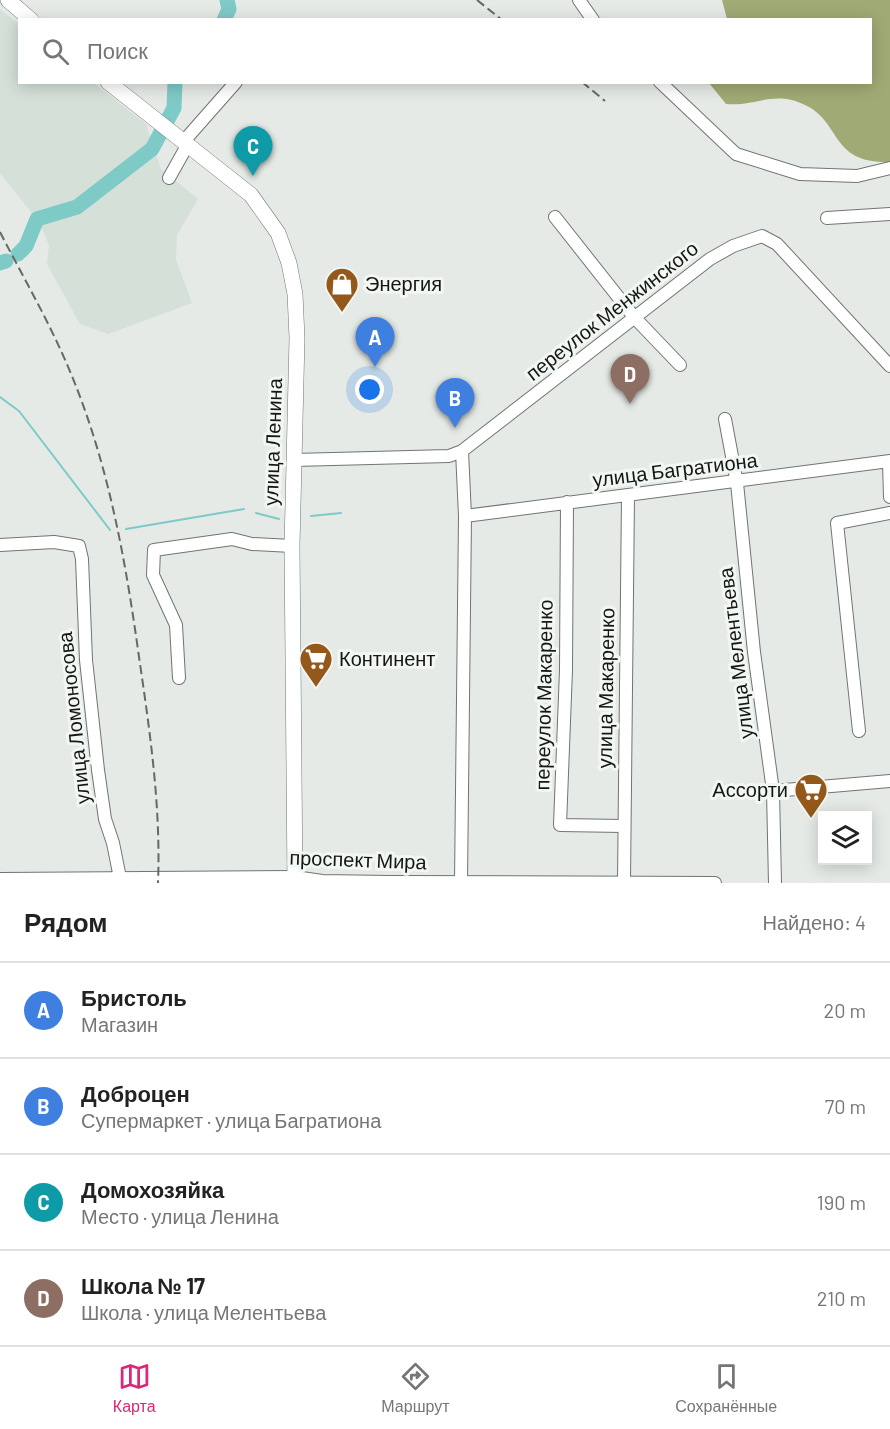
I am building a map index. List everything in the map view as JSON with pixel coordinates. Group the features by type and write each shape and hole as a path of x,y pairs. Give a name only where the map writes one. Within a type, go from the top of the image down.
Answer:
{"main road":[{"path":"8,0 29,18"},
{"name":"улица Ленина","path":"111,84 251,195 278,233 284,247 295,294 292,546 295,880"}],"street":[{"path":"579,0 592,18"},
{"path":"169,178 182,139 234,84"},
{"path":"662,84 736,154 800,174 857,176 890,168"},
{"path":"827,218 890,214"},
{"path":"555,217 634,317 680,365"},
{"name":"переулок Менжинского","path":"462,451 710,259 733,246 762,236 777,244 890,366"},
{"name":"улица Мелентьева","path":"725,418 736,483 754,652 773,791 775,883"},
{"path":"294,460 449,456 462,451 465,516 461,882"},
{"path":"889,461 890,497"},
{"name":"улица Багратиона","path":"465,516 736,483 889,461"},
{"name":"улица Макаренко","path":"624,881 628,496"},
{"name":"переулок Макаренко","path":"567,502 566,670 560,825 624,826"},
{"path":"859,730 837,523 890,513"},
{"path":"179,678 176,625 153,575 154,550 232,539 252,544 292,546"},
{"name":"улица Ломоносова","path":"0,545 54,542 79,546 82,559 86,660 98,770 105,819 113,843 120,881"},
{"path":"773,791 890,782"},
{"name":"проспект Мира","path":"0,878 120,881 716,883"}],"shaded area":[{"path":"0,9 18,23 18,84 95,84 146,124 161,169 198,199 177,235 176,260 192,303 108,334 80,324 47,264 49,245 39,222 0,173"}],"green space":[{"path":"722,0 890,0 890,162 871,161 847,150 818,113 807,106 785,99 726,104 710,84 872,84 872,18 727,18"}],"waterway":[{"path":"225,18 229,9 227,0"},
{"path":"18,254 26,246 37,219 77,207 152,149 174,108 175,84"},
{"path":"0,263 6,261"},
{"path":"0,397 19,411 110,530"},
{"path":"126,529 244,509"},
{"path":"256,513 279,519"},
{"path":"311,516 341,513"}],"railway":[{"path":"477,0 500,18"},
{"path":"584,84 605,101"},
{"path":"0,232 66,362 93,434 113,507 121,544 151,741 158,826 158,883"}],"place":[{"name":"Домохозяйка","path":"253,176"},
{"name":"Энергия","path":"342,313"},
{"name":"Бристоль","path":"375,367"},
{"name":"Школа № 17","path":"630,404"},
{"name":"Доброцен","path":"455,428"},
{"name":"Континент","path":"316,688"},
{"name":"Ассорти","path":"811,819"}]}
